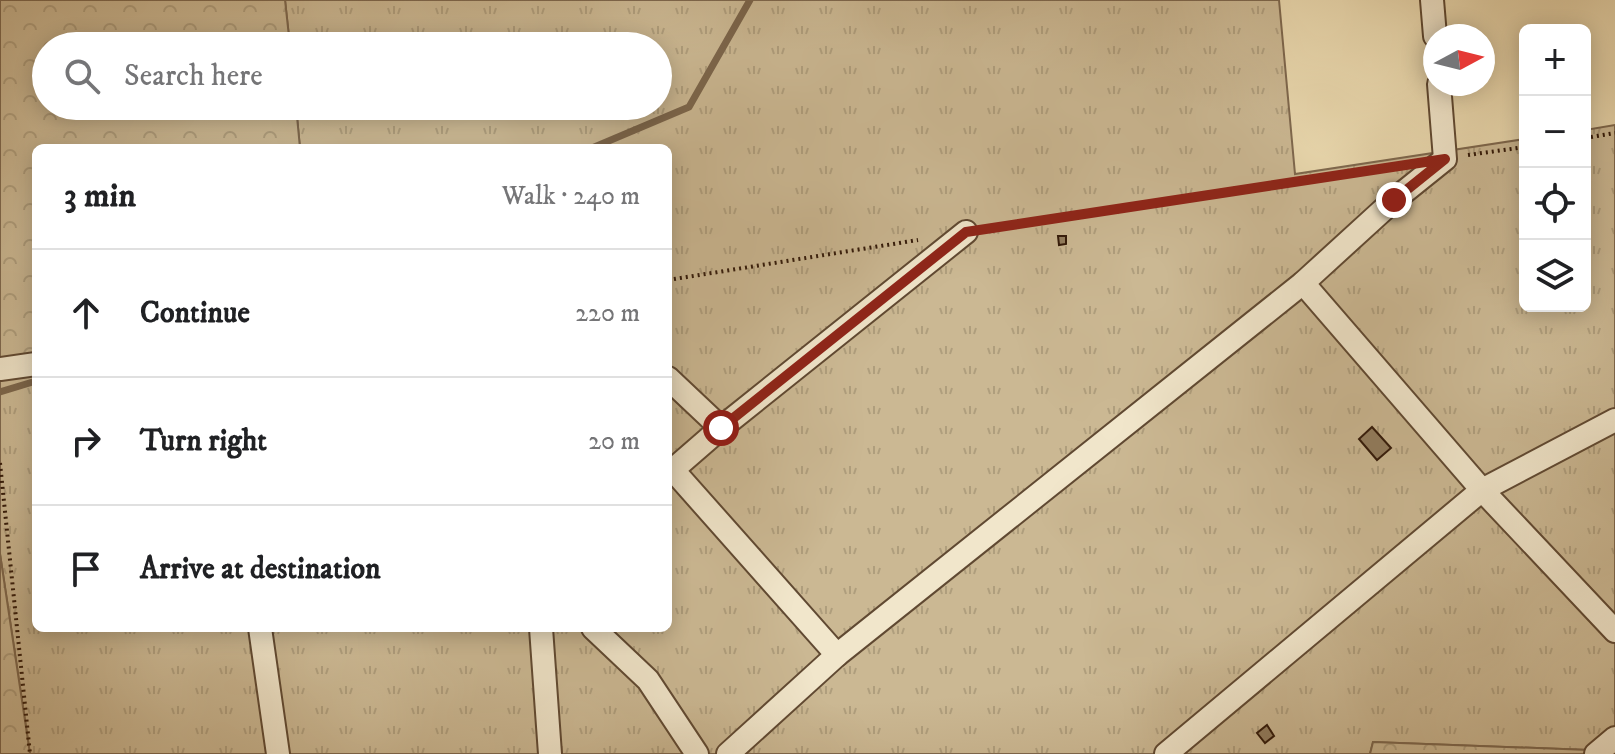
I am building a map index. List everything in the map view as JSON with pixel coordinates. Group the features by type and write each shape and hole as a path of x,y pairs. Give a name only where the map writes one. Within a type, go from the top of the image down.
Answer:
{"street":[{"path":"1432,0 1434,24"},
{"path":"728,754 837,655 1303,283 1394,200 1445,159 1440,96"},
{"path":"672,470 966,232"},
{"path":"1303,283 1482,490 1615,631"},
{"path":"0,369 32,365"},
{"path":"672,382 721,428"},
{"path":"1166,754 1482,490 1615,420"},
{"path":"672,474 837,655"},
{"path":"261,632 278,754"},
{"path":"541,632 550,754"},
{"path":"597,632 648,680 697,754"},
{"path":"1596,754 1615,738"}],"path":[{"path":"1591,137 1615,133"},
{"path":"966,232 1519,148"},
{"path":"672,279 919,240"},
{"path":"0,463 30,754"}],"green space":[{"path":"0,0 285,0 288,32 32,32 32,120 297,120 300,144 32,144 32,359 0,365"},
{"path":"285,0 1279,0 1295,174 1519,140 1519,312 1591,312 1591,129 1615,125 1615,751 1373,742 1370,754 30,754 0,554 0,365 32,359 32,632 672,632 672,144 300,144 297,120 672,120 672,32 288,32"},
{"path":"0,554 30,754 0,754"},
{"path":"1373,742 1615,751 1615,754 1370,754"}],"building":[{"path":"1058,236 1066,236 1066,244 1059,245"},
{"path":"1372,427 1391,448 1377,460 1359,439"},
{"path":"1267,725 1274,736 1265,743 1257,733"}],"waterway":[{"path":"672,114 689,107 750,0"},
{"path":"601,144 658,120"},
{"path":"0,392 32,382"}],"route":[{"path":"721,428 966,232 1445,159 1394,200"}]}
